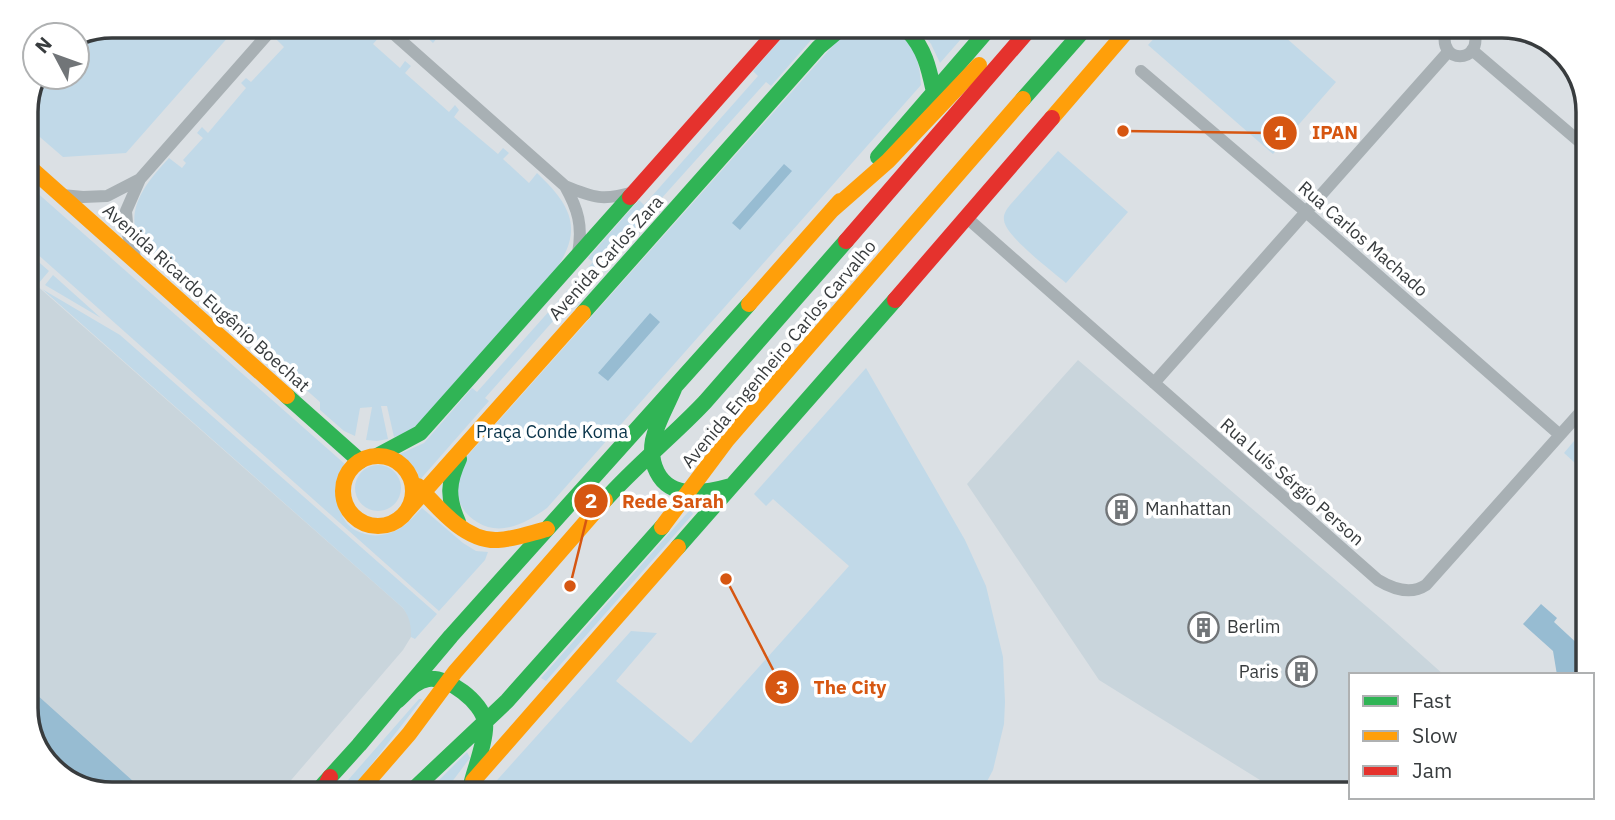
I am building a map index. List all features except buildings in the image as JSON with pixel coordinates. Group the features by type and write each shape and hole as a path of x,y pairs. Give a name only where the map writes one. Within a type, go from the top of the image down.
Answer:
{"main road":[{"name":"Avenida Carlos Zara","path":"377,456 420,433 771,38"},
{"name":"Avenida Carlos Zara","path":"405,513 830,38"},
{"path":"916,38 928,61 934,92"},
{"path":"326,782 462,624 674,389 981,38"},
{"path":"831,211 888,161 1003,38"},
{"name":"Avenida Engenheiro Carlos Carvalho","path":"367,782 409,734 447,682 615,487 705,402 1022,38"},
{"name":"Avenida Engenheiro Carlos Carvalho","path":"421,782 507,701 666,522 736,429 1077,38"},
{"path":"1052,66 1087,38"},
{"path":"471,782 967,218 1121,38"},
{"name":"Avenida Ricardo Eugênio Boechat","path":"39,176 360,461"},
{"path":"674,389 654,437 652,452 658,474 674,490 687,494 715,492 731,486"},
{"path":"460,525 449,494 451,475 465,447"},
{"path":"411,478 413,496 410,506 405,513 386,525 365,523 348,509 344,499 346,477 352,468 360,461 377,456 397,461 405,468 429,500 475,536 493,540 547,529"},
{"path":"397,701 418,683 430,678 447,682 471,699 479,708 485,722 470,782"}],"street":[{"path":"137,263 128,235 126,211 140,179 264,38"},
{"path":"398,38 565,186 590,197 602,198 618,197 635,191"},
{"path":"1444,38 1448,52 1459,56 1472,51 1476,38"},
{"path":"1472,51 1576,139"},
{"path":"1154,383 1448,52"},
{"name":"Rua Carlos Machado","path":"1142,71 1560,435"},
{"path":"61,195 107,196 140,179"},
{"path":"565,186 578,214 578,257"},
{"name":"Rua Luís Sérgio Person","path":"967,218 1388,586 1404,590 1426,585 1576,417"}],"shaded area":[{"path":"784,164 792,171 740,230 732,223"},
{"path":"39,287 403,608 412,624 411,637 403,650 289,782 113,782 80,774 64,763 46,740 39,712"},
{"path":"650,313 660,322 608,381 598,373"},
{"path":"1078,360 1442,673 1349,673 1349,782 1260,780 1099,680 967,484"},
{"path":"1541,604 1557,618 1554,622 1576,642 1576,673 1557,673 1553,651 1523,624"},
{"path":"39,697 135,782 94,779 80,774 64,763 51,748 42,731"}],"green space":[{"path":"113,38 227,38 126,153 63,157 39,136 42,91 91,91 91,42"},
{"path":"275,38 378,38 373,44 400,68 405,61 411,66 405,73 449,112 455,105 459,110 454,117 498,154 503,148 509,153 503,159 529,183 537,173 559,196 570,219 569,243 554,272 420,423 406,433 394,437 387,406 381,406 388,439 366,440 372,407 360,408 355,436 344,431 320,410 320,402 183,281 176,283 154,263 139,242 135,228 137,204 150,180 169,158 182,168 186,163 183,160 203,138 197,133 202,127 208,133 246,88 241,83 246,78 251,82 284,47"},
{"path":"782,38 813,38 771,86 766,82 651,210 655,214 605,272 600,268 485,398 489,401 418,482 418,473 400,454 424,443 472,388 477,392 593,262 588,258 639,200 644,205 758,76 753,71"},
{"name":"Praça Conde Koma","path":"840,38 905,38 911,44 921,85 547,508 531,519 504,528 486,526 473,520 462,507 458,496 461,463"},
{"path":"926,38 962,38 940,63"},
{"path":"1154,38 1286,38 1336,82 1273,154 1148,45"},
{"path":"1058,151 1128,212 1066,283 1020,244 1006,227 1004,218 1010,205"},
{"path":"39,194 346,465 340,485 339,506 347,523 355,530 373,535 389,533 404,525 422,508 463,543 476,551 488,552 485,560 439,611 39,256"},
{"path":"39,262 49,271 39,283"},
{"path":"53,275 101,318 45,285"},
{"path":"42,289 120,335 437,614 415,639 411,637 410,622 403,608"},
{"path":"866,368 965,540 986,586 1003,657 1005,702 1004,724 993,770 987,782 495,782 631,631 657,633 616,681 691,743 849,566 773,499 766,506 754,494"},
{"path":"1576,439 1576,464 1564,453"},
{"path":"378,465 394,472 401,488 394,504 378,511 362,504 355,488 362,472"},
{"path":"689,511 693,514 546,681 541,678"},
{"path":"419,699 422,699 358,782 346,782"},
{"path":"467,752 470,758 452,782 437,782"},
{"path":"1260,780 1321,782 1256,782"}],"traffic: fast":[{"path":"583,313 830,38"},
{"path":"914,38 928,67 934,92"},
{"path":"878,157 981,38"},
{"path":"1023,99 1077,38"},
{"path":"377,456 420,433 630,197"},
{"path":"605,500 705,402 846,241"},
{"path":"678,547 895,300"},
{"path":"326,782 451,636 749,304"},
{"path":"674,389 653,440 652,456 657,472 663,481 680,491 711,491 731,486"},
{"path":"287,396 360,461"},
{"path":"458,522 450,490 459,459"},
{"path":"421,782 507,701 662,527"},
{"path":"397,701 423,680 436,679 454,686 478,706 483,714 485,728 472,781"}],"traffic: slow":[{"path":"1052,118 1121,38"},
{"path":"831,211 888,161 979,65"},
{"path":"662,527 727,440 1023,99"},
{"path":"39,176 287,396"},
{"path":"749,304 840,201"},
{"path":"405,513 583,313"},
{"path":"378,456 397,462 407,472 413,491 407,510 397,520 378,526 359,520 349,510 343,491 349,472 359,462 378,456"},
{"path":"418,486 454,522 475,536 498,540 547,529"},
{"path":"367,782 409,734 455,672 605,500"},
{"path":"473,781 678,547"}],"traffic: jam":[{"path":"630,197 771,38"},
{"path":"846,241 1022,38"},
{"path":"895,300 1052,118"},
{"path":"328,782 330,777"}],"place":[{"name":"IPAN","path":"1123,131"},
{"name":"Manhattan","path":"1122,509"},
{"name":"The City","path":"726,579"},
{"name":"Rede Sarah","path":"570,586"},
{"name":"Berlim","path":"1204,627"},
{"name":"Paris","path":"1302,672"}]}
